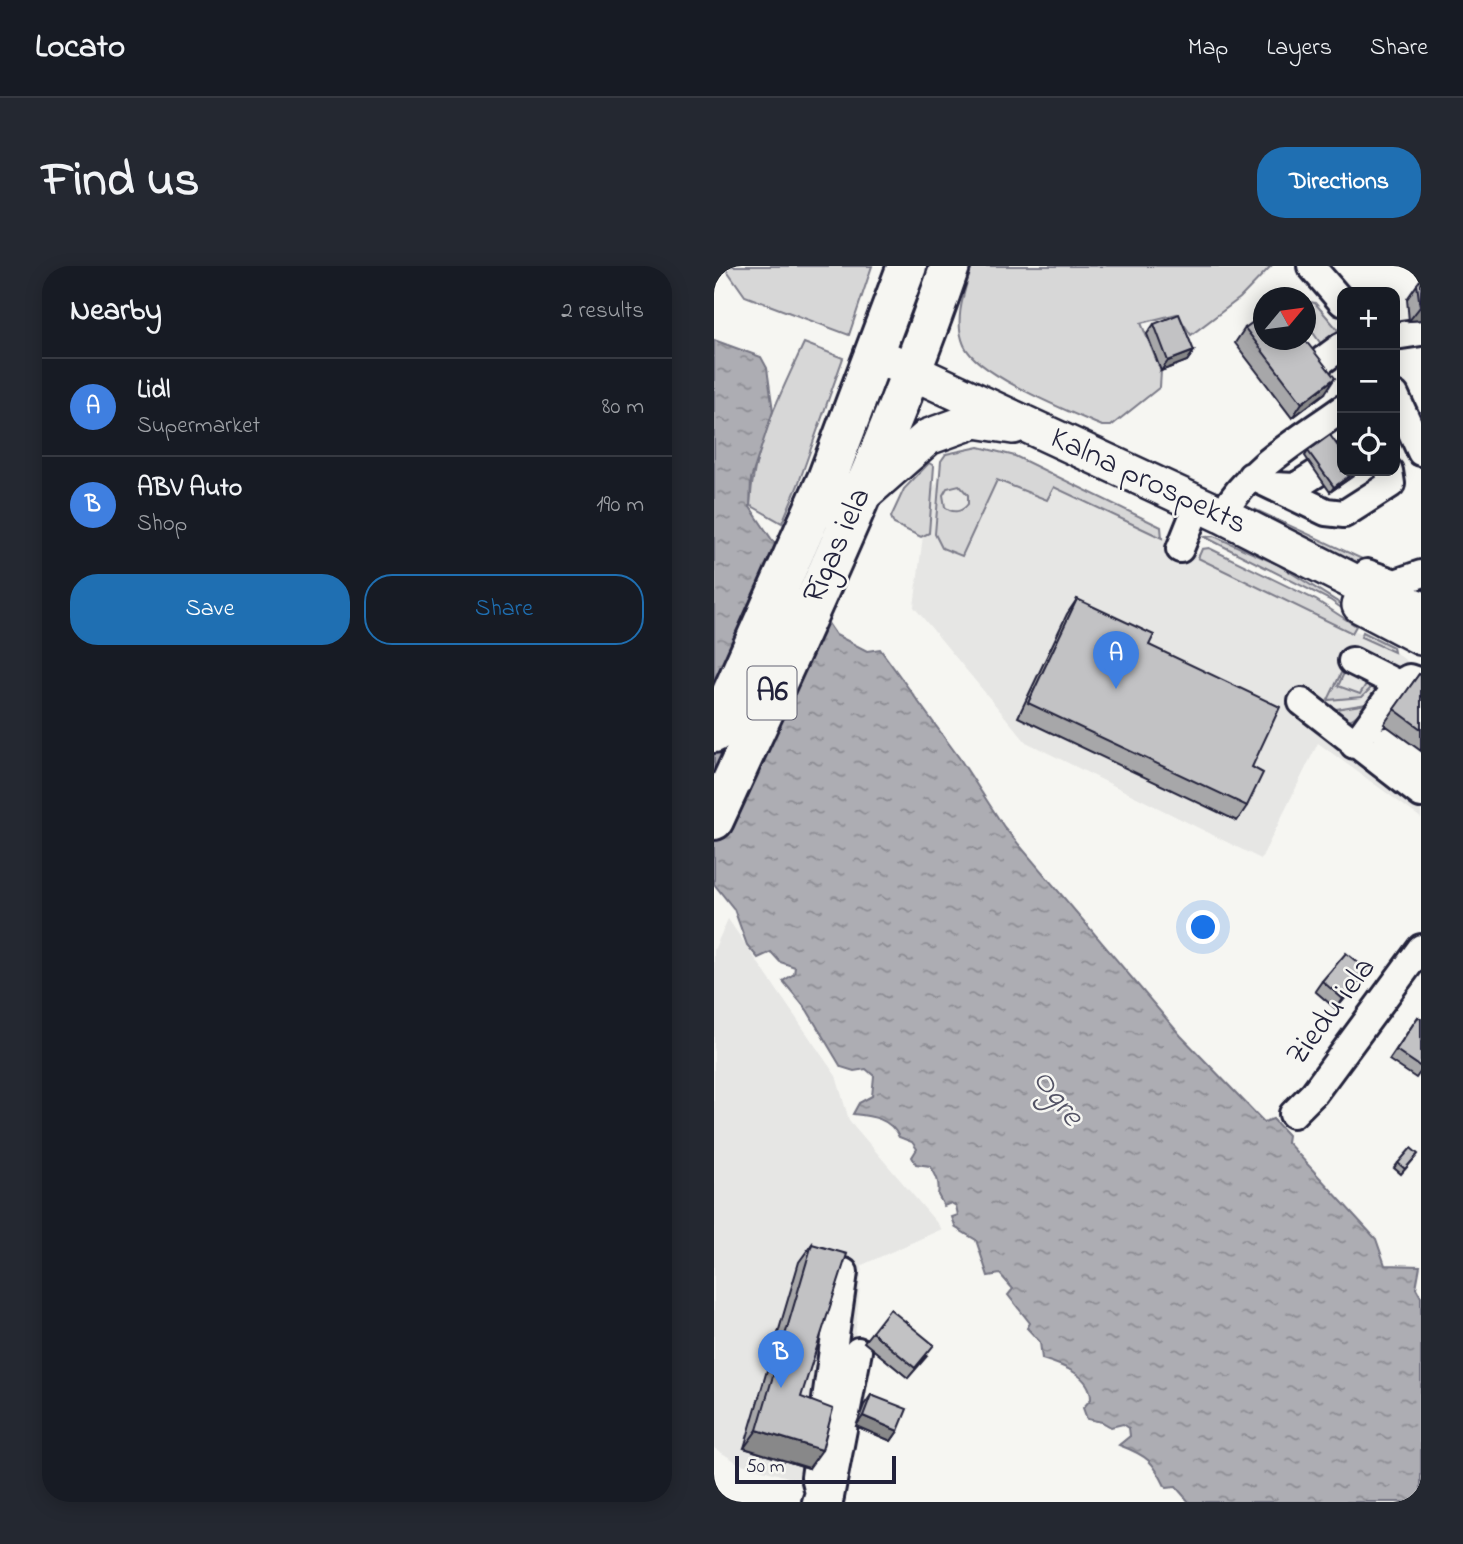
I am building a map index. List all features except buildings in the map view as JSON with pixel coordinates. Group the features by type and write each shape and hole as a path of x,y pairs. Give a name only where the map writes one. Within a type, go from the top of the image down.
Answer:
{"highway":[{"name":"Rīgas iela","path":"714,820 815,557 874,354 907,266"},
{"name":"Rīgas iela","path":"714,733 815,557 860,497 950,266"}],"main road":[{"name":"Kalna prospekts","path":"874,354 1210,510 1362,586 1421,609"},
{"path":"860,497 928,437 956,425 975,420 1037,430"},
{"path":"1326,567 1341,594 1421,637"}],"street":[{"path":"1311,266 1337,296"},
{"path":"1400,335 1421,332"},
{"path":"1312,368 1337,350"},
{"path":"1400,405 1420,447"},
{"path":"1180,549 1210,510 1262,481 1338,413"},
{"path":"1262,481 1295,487 1337,460"},
{"path":"1262,481 1326,512 1344,514 1391,484 1390,476"},
{"path":"1326,567 1349,567 1395,583 1421,574"},
{"path":"1352,661 1410,683 1354,744"},
{"path":"1302,702 1421,794"},
{"path":"1387,741 1421,767"},
{"name":"Ziedu iela","path":"1293,1114 1314,1093 1421,948"},
{"path":"816,1502 819,1493 815,1477 844,1272"},
{"path":"829,1502 858,1351"}],"shaded area":[{"path":"724,266 872,266 849,335 745,296"},
{"path":"972,266 1271,266 1240,298 1191,335 1177,314 1141,323 1161,371 1160,387 1111,426 1102,426 1005,380 972,357 961,335 960,315"},
{"path":"1316,304 1337,329 1324,348 1316,337"},
{"path":"804,343 843,358 782,523 750,505 752,483 769,421"},
{"path":"979,447 1015,456 1161,527 1162,538 1054,487 1047,500 997,480 962,556 942,548 935,534 941,461 946,454","holes":["959,485 968,495 966,507 954,511 945,507 943,495 947,488"]},
{"path":"992,453 1387,646 1421,672 1421,818 1318,743 1261,859 1026,742 914,607 928,496 944,472"},
{"path":"929,463 934,466 929,533 921,537 894,524 891,517 904,489"},
{"path":"1256,510 1373,564 1366,567 1260,516"},
{"path":"1214,536 1277,564 1360,616 1357,619 1330,600 1205,537"},
{"path":"1209,548 1316,600 1356,626 1352,633 1198,558 1202,549"},
{"path":"1363,632 1393,647 1394,652 1361,637"},
{"path":"1343,669 1345,671 1338,686 1360,694 1366,684 1378,681 1362,697 1328,700"},
{"path":"1367,704 1348,720 1325,707 1336,709"},
{"path":"728,919 836,1076 849,1120 942,1229 862,1265 854,1348 812,1484 738,1463 714,1448 714,950"}],"water":[{"name":"Ogre","path":"714,340 761,357 767,368 773,411 751,479 750,507 836,635 867,651 880,649 960,759 1004,827 1181,1036 1264,1122 1273,1119 1288,1135 1287,1142 1376,1239 1385,1265 1420,1266 1416,1288 1421,1297 1421,1502 1189,1502 1176,1487 1166,1488 1148,1460 1119,1445 1130,1436 1129,1428 1123,1424 1111,1427 1087,1419 1083,1408 1091,1399 1090,1391 1081,1377 1042,1359 1040,1342 1027,1328 1030,1323 1008,1295 1013,1289 1000,1274 988,1276 976,1240 956,1228 952,1217 958,1215 956,1206 951,1203 944,1206 938,1195 936,1176 930,1166 916,1164 912,1157 917,1149 912,1142 899,1137 891,1126 880,1119 853,1114 859,1103 872,1096 874,1076 866,1069 854,1071 841,1067 807,1010 783,981 794,974 795,967 780,962 771,952 758,958 747,945 734,909 714,884"}],"place":[{"name":"Lidl","path":"1116,689"},
{"name":"ABV Auto","path":"781,1388"}]}
